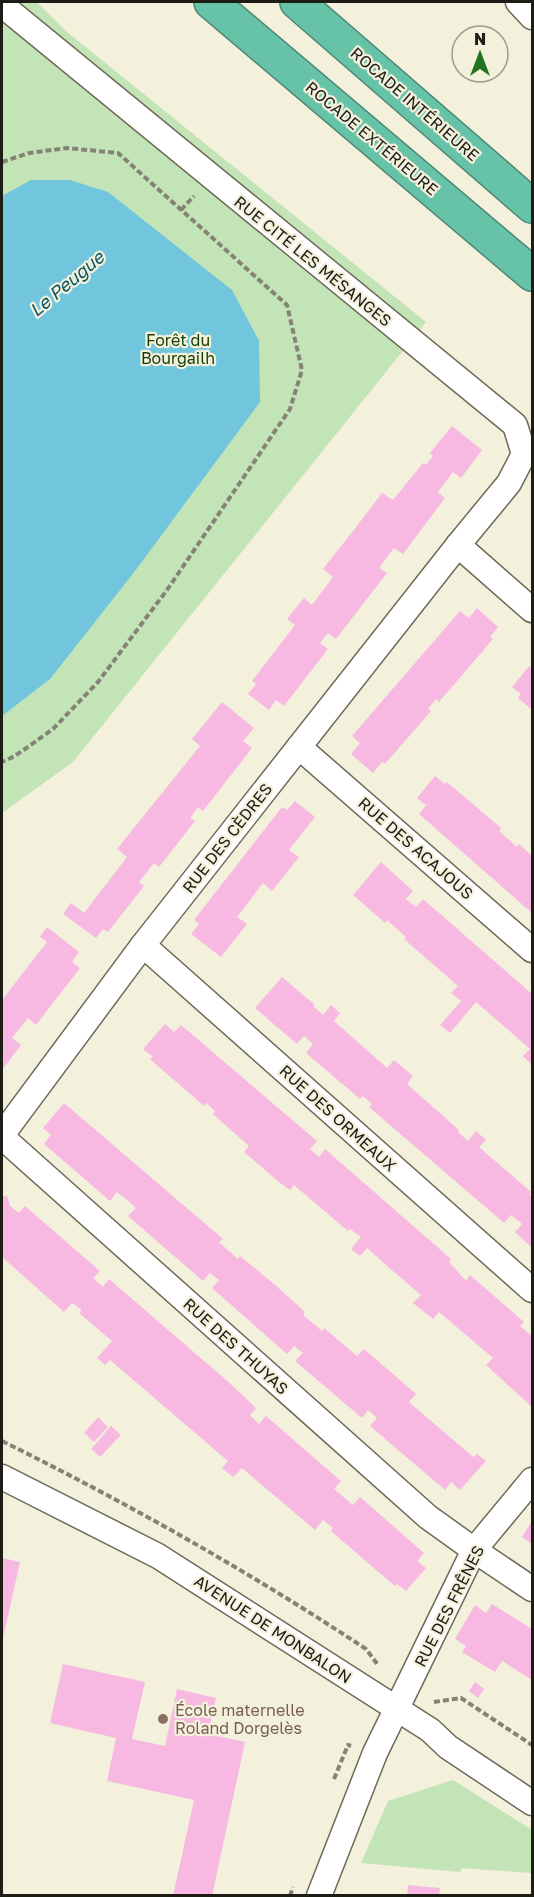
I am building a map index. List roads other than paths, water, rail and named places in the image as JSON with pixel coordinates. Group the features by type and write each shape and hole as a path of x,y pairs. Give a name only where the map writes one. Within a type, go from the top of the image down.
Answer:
{"highway":[{"name":"ROCADE EXTÉRIEURE","path":"211,2 532,274"},
{"name":"ROCADE INTÉRIEURE","path":"297,2 532,206"}],"street":[{"path":"518,2 532,17"},
{"name":"RUE CITÉ LES MÉSANGES","path":"2,5 515,425 524,454 509,483 458,545"},
{"path":"458,545 532,610"},
{"name":"RUE DES CÈDRES","path":"2,1136 143,945 458,545"},
{"name":"RUE DES ACAJOUS","path":"299,747 532,950"},
{"name":"RUE DES ORMEAUX","path":"143,945 532,1290"},
{"name":"RUE DES THUYAS","path":"2,1136 428,1517 532,1589"},
{"name":"AVENUE DE MONBALON","path":"2,1477 158,1556 429,1730 448,1747 532,1803"},
{"name":"RUE DES FRÊNES","path":"319,1896 375,1754 474,1550 532,1480"}],"water":[{"name":"Le Peugue","path":"31,180 70,180 108,192 232,290 259,341 260,402 135,571 50,679 2,716 2,196"}],"place":[{"name":"École maternelle Roland Dorgelès","path":"163,1719"}],"park label":[{"name":"Forêt du Bourgailh","path":"178,349"}]}
